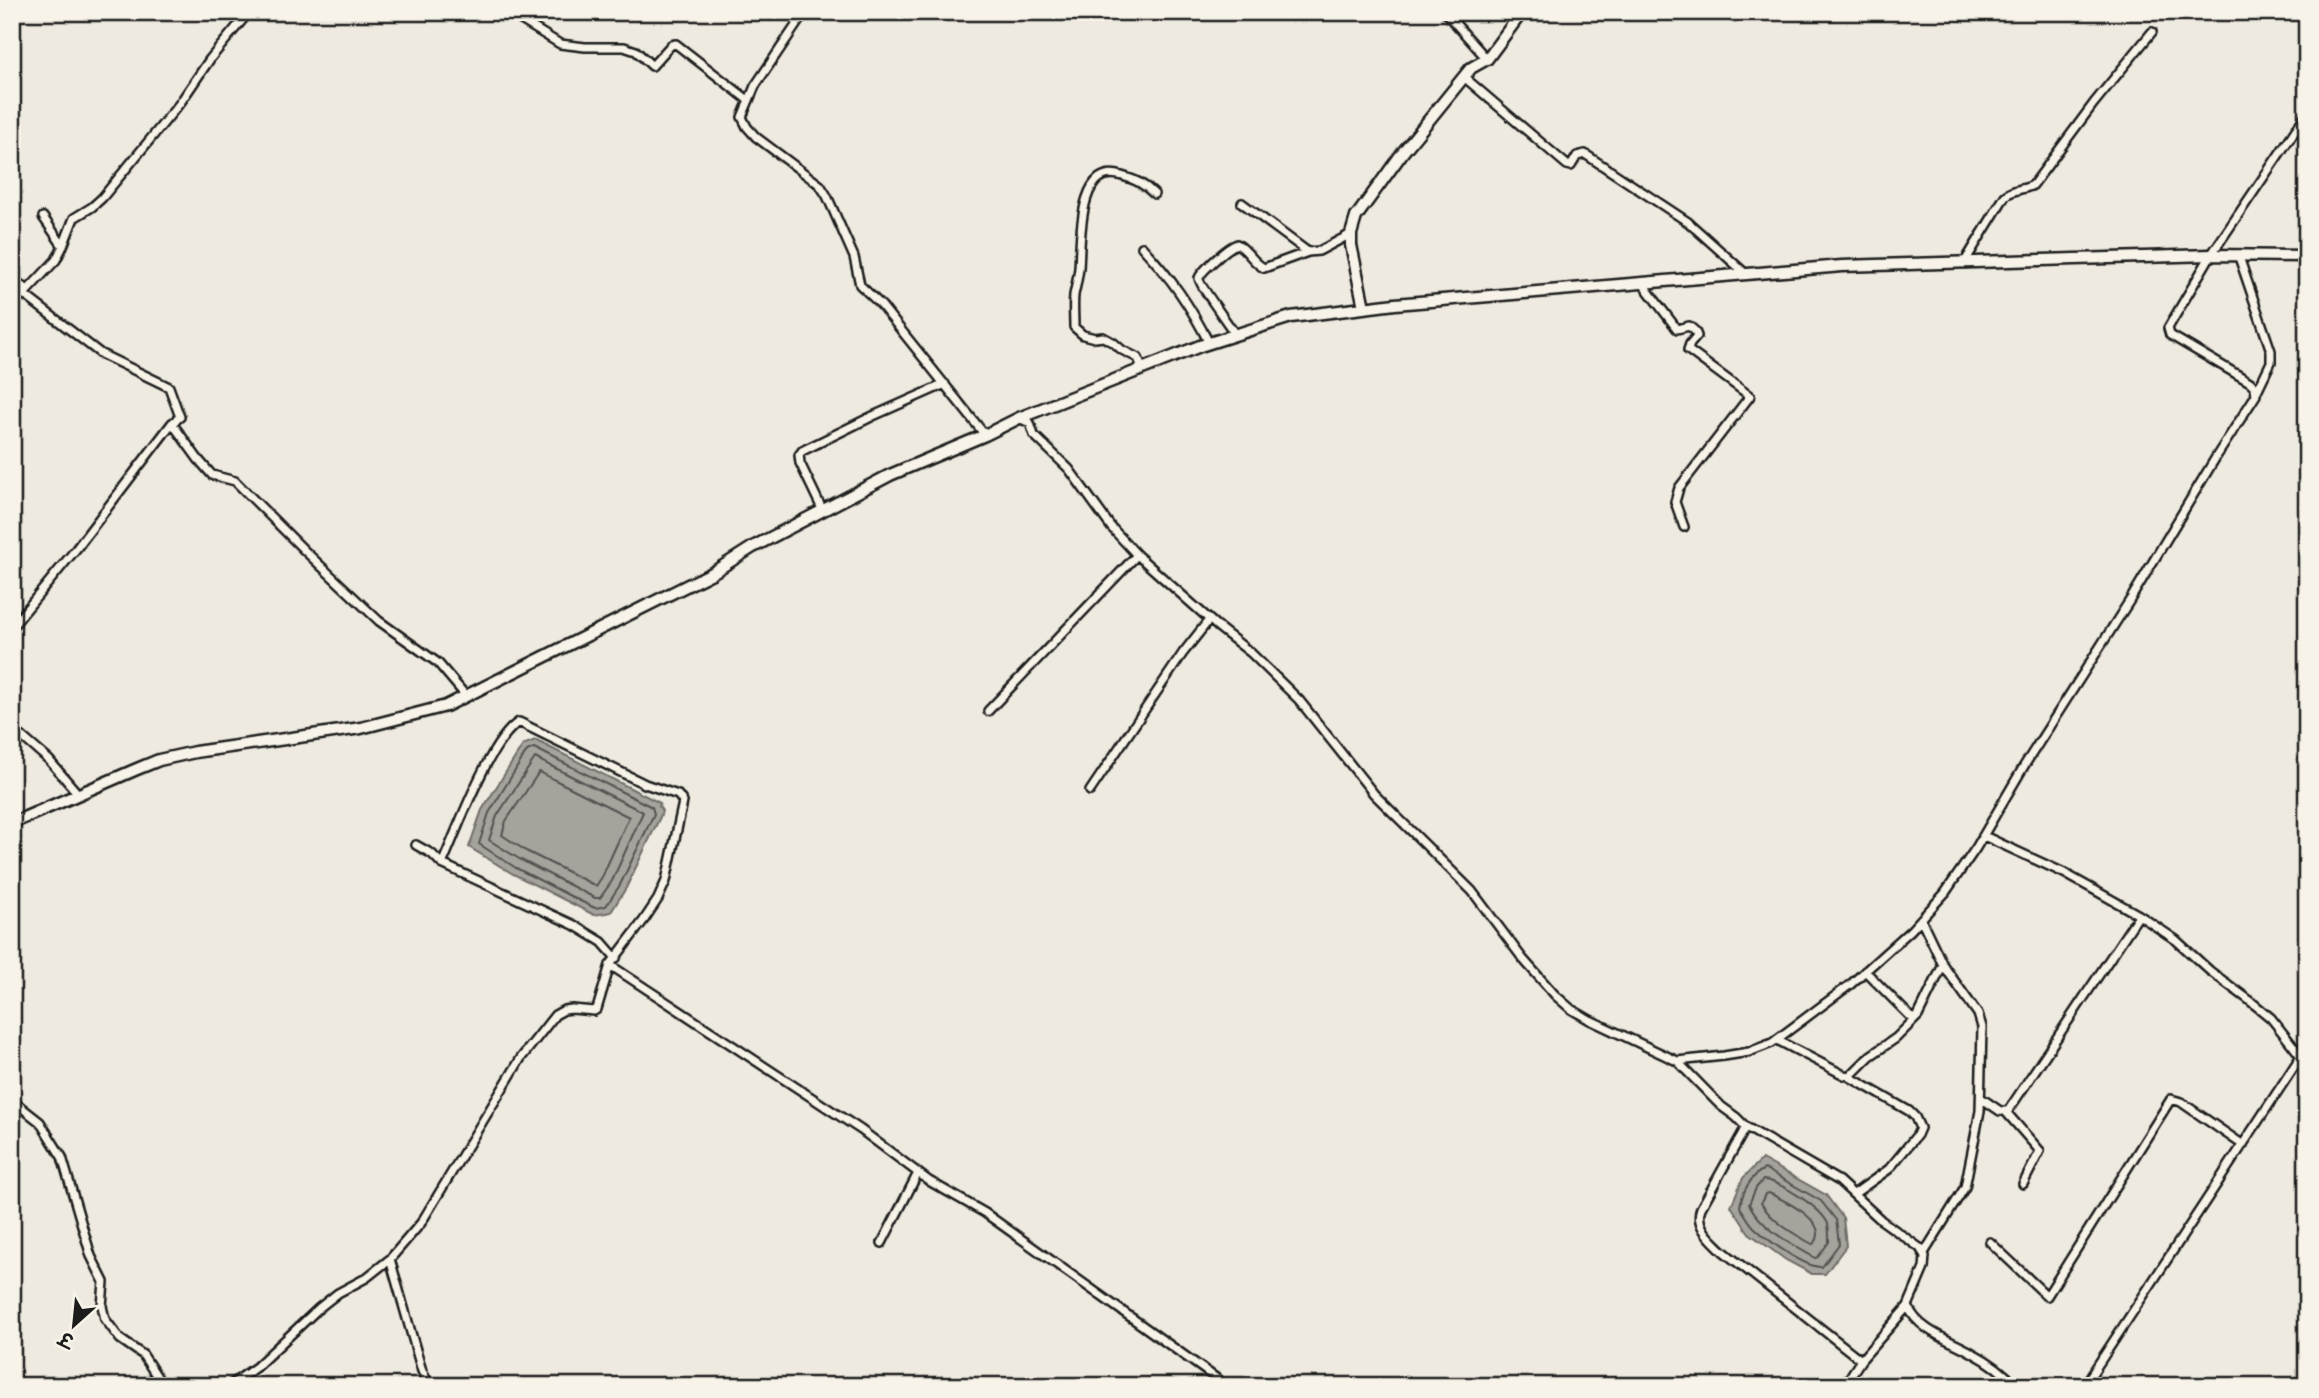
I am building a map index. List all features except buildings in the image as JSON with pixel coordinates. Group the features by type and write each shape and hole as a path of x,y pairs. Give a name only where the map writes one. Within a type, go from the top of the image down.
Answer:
{"street":[{"path":"12,627 76,549 172,423 180,417 169,387 101,354 22,293 56,260 74,218 102,198 180,103 210,59 249,12"},
{"path":"508,12 560,44 624,47 636,51 652,66 671,45 676,44 748,100"},
{"path":"805,12 748,100 742,117 747,127 820,185 828,196 854,257 860,285 881,304 985,435"},
{"path":"1445,12 1487,59"},
{"path":"1364,307 1351,234 1362,206 1471,68 1487,59 1522,12"},
{"path":"1964,263 2005,196 2011,191 2034,185 2094,103 2152,32"},
{"path":"1464,77 1567,165 1571,166 1577,156 1585,154 1688,222 1746,275"},
{"path":"2258,391 2250,382 2180,342 2168,332 2169,324 2211,255 2307,113"},
{"path":"1142,368 1138,359 1114,343 1103,337 1095,338 1077,331 1074,327 1074,296 1079,274 1083,212 1096,181 1101,176 1116,173 1144,184 1154,194"},
{"path":"1242,202 1308,253"},
{"path":"43,217 63,246"},
{"path":"1235,334 1202,289 1199,279 1225,250 1237,244 1264,268 1319,251 1351,234"},
{"path":"1142,247 1181,293 1209,343"},
{"path":"1677,1060 1749,1052 1777,1040 1865,971 1945,893 1984,836 2024,766 2258,391 2271,362 2271,351 2238,254"},
{"path":"12,822 169,757 361,728 429,712 700,579 753,547 890,475 1142,368 1235,334 1292,317 1364,307 1842,266 2238,254 2307,256"},
{"path":"12,282 24,287 26,292"},
{"path":"1643,284 1677,329 1689,326 1695,331 1697,336 1688,348 1691,353 1750,396 1679,488 1675,502 1684,527"},
{"path":"823,511 800,463 799,455 802,451 945,384"},
{"path":"1019,418 1031,423 1034,435 1069,469 1106,520 1137,555 1209,620 1251,653 1299,700 1381,801 1472,891 1534,973 1564,1004 1614,1032 1677,1060 1721,1106 1746,1127 1819,1168 1924,1253"},
{"path":"172,423 212,475 235,481 379,621 438,663 466,696"},
{"path":"988,710 1137,555"},
{"path":"1090,791 1183,653 1209,620"},
{"path":"229,1386 256,1367 318,1308 338,1293 366,1278 390,1259 421,1223 521,1058 555,1015 564,1010 597,1009 610,965 658,899 666,881 683,802 678,795 645,784 519,722 502,737 490,757 442,864"},
{"path":"12,728 50,760 79,795"},
{"path":"1984,836 2064,873 2139,915 2176,940 2210,971 2271,1018 2301,1056 2084,1386"},
{"path":"416,845 432,854 442,864 574,925 602,942 616,958"},
{"path":"2006,1112 2139,915"},
{"path":"1844,1386 1861,1360 1908,1306 1922,1275 1924,1253 1965,1187 1980,1111 1982,1027 1978,1014 1943,965 1921,919"},
{"path":"610,965 861,1130 918,1173 985,1213 1227,1386"},
{"path":"1848,1076 1896,1038 1921,1012 1943,965"},
{"path":"1865,971 1914,1020"},
{"path":"1777,1040 1848,1076 1915,1117 1920,1128 1917,1135 1889,1169 1854,1194"},
{"path":"1980,1098 2006,1112 2040,1151 2023,1184"},
{"path":"1990,1242 2047,1296 2171,1099 2180,1102 2243,1145"},
{"path":"12,1100 40,1122 62,1157 91,1256 104,1282 102,1306 105,1320 120,1339 143,1355 163,1386"},
{"path":"1746,1127 1701,1208 1699,1222 1723,1251 1861,1360"},
{"path":"882,1243 918,1173"},
{"path":"390,1259 422,1371 430,1386"},
{"path":"1908,1306 1913,1316 1929,1329 1989,1362 2016,1386"}],"water":[{"path":"535,740 660,803 660,817 626,888 611,912 594,915 513,874 469,847 482,810 523,745"},
{"path":"1762,1159 1826,1195 1843,1218 1846,1246 1825,1274 1812,1274 1786,1260 1749,1233 1731,1206 1743,1178"}]}
